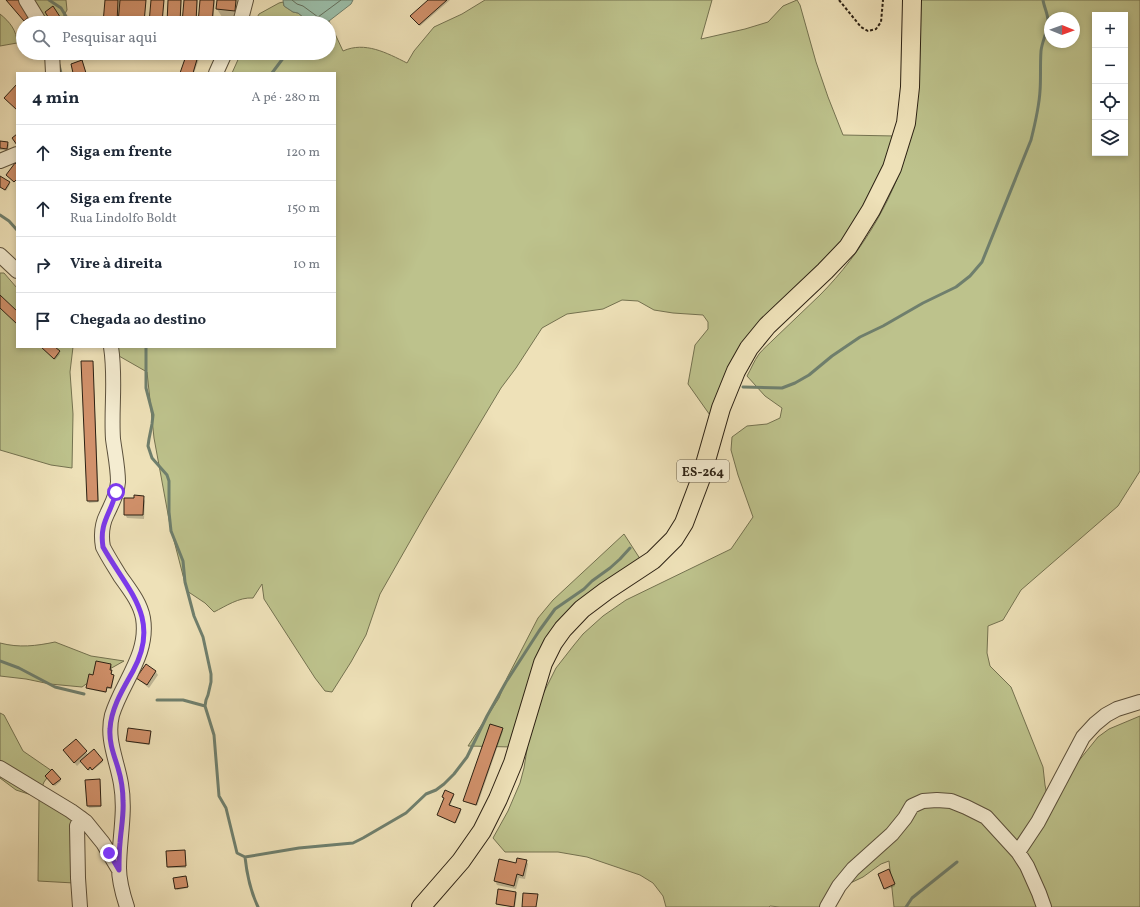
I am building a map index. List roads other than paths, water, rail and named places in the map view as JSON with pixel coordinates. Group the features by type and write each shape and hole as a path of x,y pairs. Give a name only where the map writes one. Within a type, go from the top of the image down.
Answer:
{"main road":[{"name":"ES-264","path":"424,907 462,861 482,831 498,799 513,762 543,663 553,643 582,609 653,560 674,539 684,523 701,478 721,408 736,371 749,348 767,326 843,252 871,210 892,168 906,123 910,87 912,0"}],"street":[{"path":"26,0 36,16"},
{"path":"242,16 246,0"},
{"path":"52,60 53,72"},
{"path":"216,72 222,60"},
{"path":"0,161 16,154"},
{"path":"0,255 16,270"},
{"path":"100,348 113,373"},
{"path":"111,348 113,373 113,440 118,482 114,502 104,521 102,539 103,547 140,608 144,630 140,653 135,667 121,692 112,716 110,730 111,744 124,802 119,870 127,907"},
{"path":"1018,852 1038,822 1084,737 1095,724 1106,715 1117,709 1140,702"},
{"path":"0,768 86,822 96,833 119,870"},
{"path":"826,907 839,886 853,869 892,834 905,818 912,806 923,801 937,800 950,801 986,817 1018,852 1027,866 1040,893 1044,907"},
{"path":"80,818 77,826 80,907"}],"water":[{"path":"283,0 353,0 351,4 335,16 302,16 284,6"}],"waterway":[{"path":"49,0 61,8 66,16"},
{"path":"743,387 782,388 795,383 809,375 832,356 860,337 956,287 970,276 982,262 1031,140 1034,128 1038,110 1041,51 1048,25 1043,0"},
{"path":"273,72 282,60"},
{"path":"59,65 61,72"},
{"path":"0,215 9,221 16,229"},
{"path":"146,348 146,388 153,415 148,446 152,458 167,475 169,481 169,512 171,531 183,561 185,582 194,616 203,637 211,674 211,682 205,706 214,735 219,796 226,808 237,853 245,857 299,848 353,843 406,813 426,794 436,790 444,784 467,757 506,682 555,609 584,589 610,568 630,548"},
{"path":"0,661 19,668 55,687 84,694"},
{"path":"157,700 183,700 205,706"},
{"path":"245,857 249,883 258,907"},
{"path":"906,907 912,898 957,862"}]}
